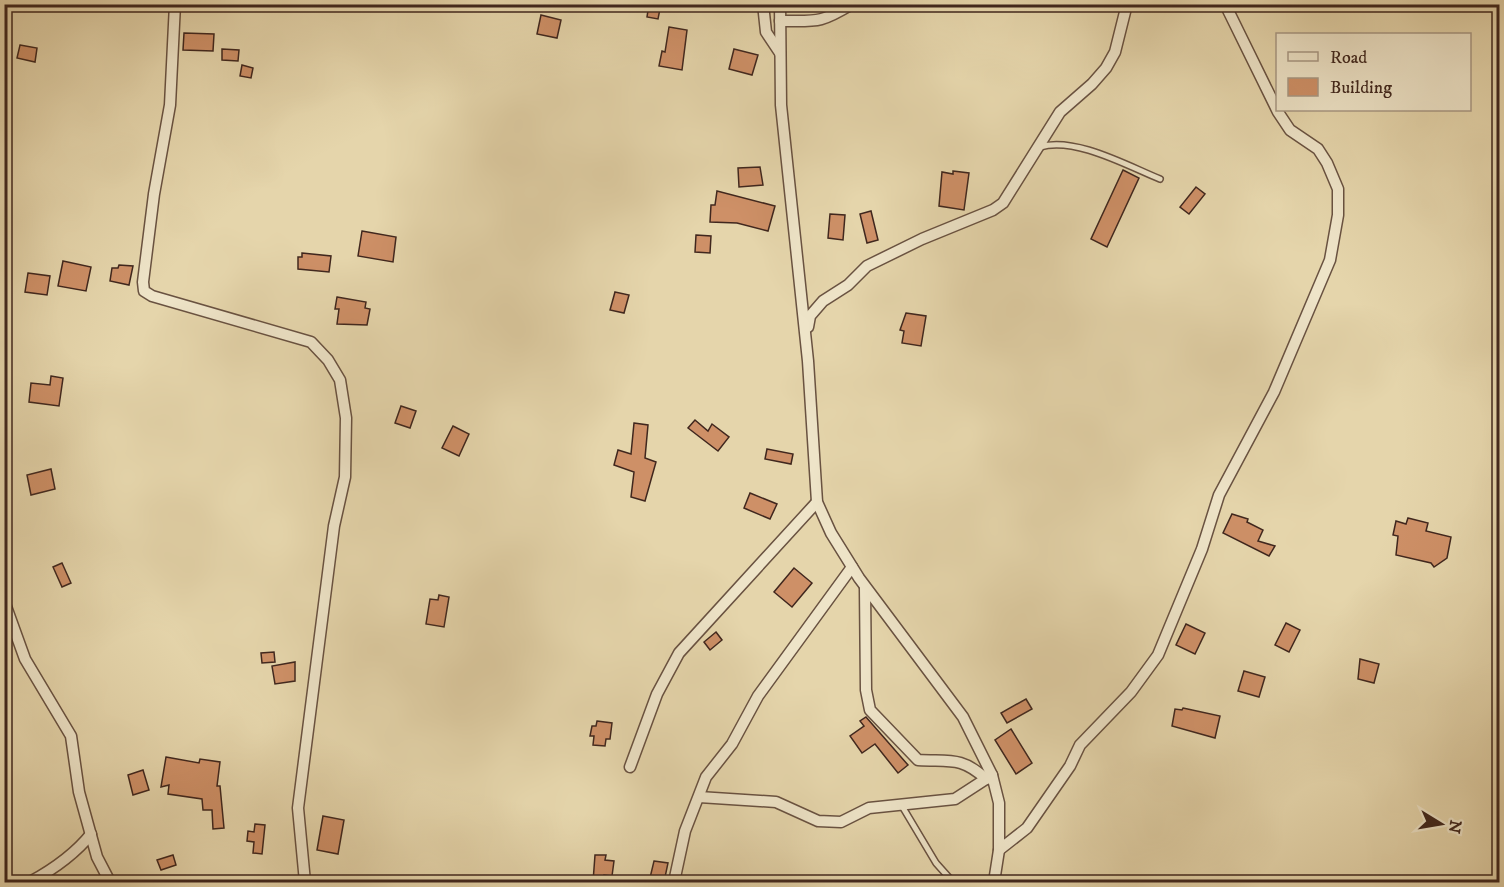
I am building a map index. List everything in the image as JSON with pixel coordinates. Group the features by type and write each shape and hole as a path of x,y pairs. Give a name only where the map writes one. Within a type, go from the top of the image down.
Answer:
{"street":[{"path":"175,4 170,105 154,194 143,282 144,291 152,296 311,342 328,360 340,380 346,418 345,477 334,526 298,808 305,882"},
{"path":"763,4 766,32 780,53"},
{"path":"780,4 781,105 805,336 817,502 831,533 866,588 963,717 999,803 999,850 993,882"},
{"path":"780,21 818,21 831,18 852,4"},
{"path":"805,336 810,316 823,301 848,285 867,266 922,238 993,210 1003,203 1060,112 1092,84 1106,68 1115,52 1127,4"},
{"path":"1225,4 1276,108"},
{"path":"999,850 1027,828 1070,766 1080,744 1131,692 1158,655 1202,549 1220,495 1251,430 1274,392 1330,260 1338,215 1338,189 1318,149 1290,130 1278,111"},
{"path":"630,767 657,694 679,653 817,502"},
{"path":"674,882 685,831 706,777 732,744 758,696 852,567"},
{"path":"866,588 866,690 870,710 918,760 961,762 971,765 989,777"},
{"path":"4,601 25,659 70,736 79,792 97,857 110,882"},
{"path":"699,796 776,802 818,821 841,822 870,808 955,799 989,777"},
{"path":"30,882 55,867 83,844 91,834"}],"lane":[{"path":"1039,147 1067,145 1095,153 1160,179"},
{"path":"901,804 936,863 953,882"}],"building":[{"path":"649,4 661,4 658,19 647,17"},
{"path":"541,15 561,20 557,38 537,34"},
{"path":"669,27 687,30 682,70 659,66 662,51 665,52"},
{"path":"184,33 214,34 213,51 183,50"},
{"path":"20,45 37,48 35,62 17,58"},
{"path":"222,49 239,50 238,61 222,60"},
{"path":"734,49 758,55 752,75 729,69"},
{"path":"242,65 253,68 251,78 240,76"},
{"path":"760,167 763,185 739,187 738,168"},
{"path":"1123,170 1139,178 1107,247 1091,239"},
{"path":"953,171 969,173 964,210 939,206 942,172 953,174"},
{"path":"1196,187 1205,194 1189,214 1180,207"},
{"path":"717,191 775,206 768,231 737,223 710,222 711,205 715,205"},
{"path":"871,211 878,240 867,243 860,214"},
{"path":"830,214 845,215 843,240 828,238"},
{"path":"362,231 396,237 393,262 358,256"},
{"path":"696,235 711,236 710,253 695,252"},
{"path":"302,253 331,256 329,272 298,269 298,257 302,257"},
{"path":"63,261 91,267 86,291 58,286"},
{"path":"119,265 133,266 129,285 110,281 112,268 118,268"},
{"path":"28,273 50,276 47,295 25,292"},
{"path":"615,292 629,295 624,313 610,310"},
{"path":"337,297 366,302 365,308 370,309 367,325 337,324 339,309 335,309"},
{"path":"906,313 926,316 921,346 902,343 904,331 900,330"},
{"path":"51,376 63,378 59,406 29,402 31,383 50,385"},
{"path":"401,406 416,411 410,428 395,423"},
{"path":"695,420 708,431 712,424 729,437 718,451 688,428"},
{"path":"634,423 648,425 645,458 656,462 645,501 631,497 634,472 614,465 618,450 631,454"},
{"path":"453,426 469,434 459,456 442,448"},
{"path":"767,449 793,454 791,464 765,459"},
{"path":"51,469 55,489 31,495 27,475"},
{"path":"750,493 777,504 770,519 744,508"},
{"path":"1232,514 1248,519 1247,522 1263,530 1258,541 1275,546 1269,556 1223,533"},
{"path":"1408,518 1428,523 1426,531 1451,537 1447,558 1434,567 1431,563 1396,555 1398,536 1393,535 1396,521 1406,524"},
{"path":"62,563 71,583 62,587 53,567"},
{"path":"794,568 812,583 792,607 774,592"},
{"path":"439,595 449,597 444,627 426,624 430,599 438,600"},
{"path":"1286,623 1300,630 1289,652 1275,645"},
{"path":"1186,624 1205,633 1195,654 1176,645"},
{"path":"716,632 722,640 710,650 704,642"},
{"path":"274,652 275,662 262,663 261,653"},
{"path":"1360,659 1379,664 1374,683 1358,679"},
{"path":"295,662 295,681 275,684 272,666"},
{"path":"1244,671 1265,677 1259,697 1238,691"},
{"path":"1026,699 1032,709 1007,723 1001,713"},
{"path":"1183,708 1220,716 1215,738 1172,726 1175,709 1182,710"},
{"path":"866,717 908,765 898,773 875,744 862,753 850,736 864,726 860,721"},
{"path":"597,721 612,723 610,739 606,739 605,746 593,745 594,736 590,736 592,726 596,726"},
{"path":"1011,729 1032,763 1016,774 995,740"},
{"path":"166,757 199,763 200,759 220,762 217,786 220,786 224,828 213,829 212,810 203,810 202,799 168,794 169,785 161,787"},
{"path":"143,770 149,790 133,795 128,775"},
{"path":"323,816 344,820 338,854 317,850"},
{"path":"255,824 265,825 262,854 253,853 254,842 247,841 248,831 254,832"},
{"path":"173,855 176,865 161,870 157,860"},
{"path":"595,855 606,855 605,860 614,861 612,876 604,875 604,882 593,882"},
{"path":"654,861 668,863 664,882 649,882"}]}
